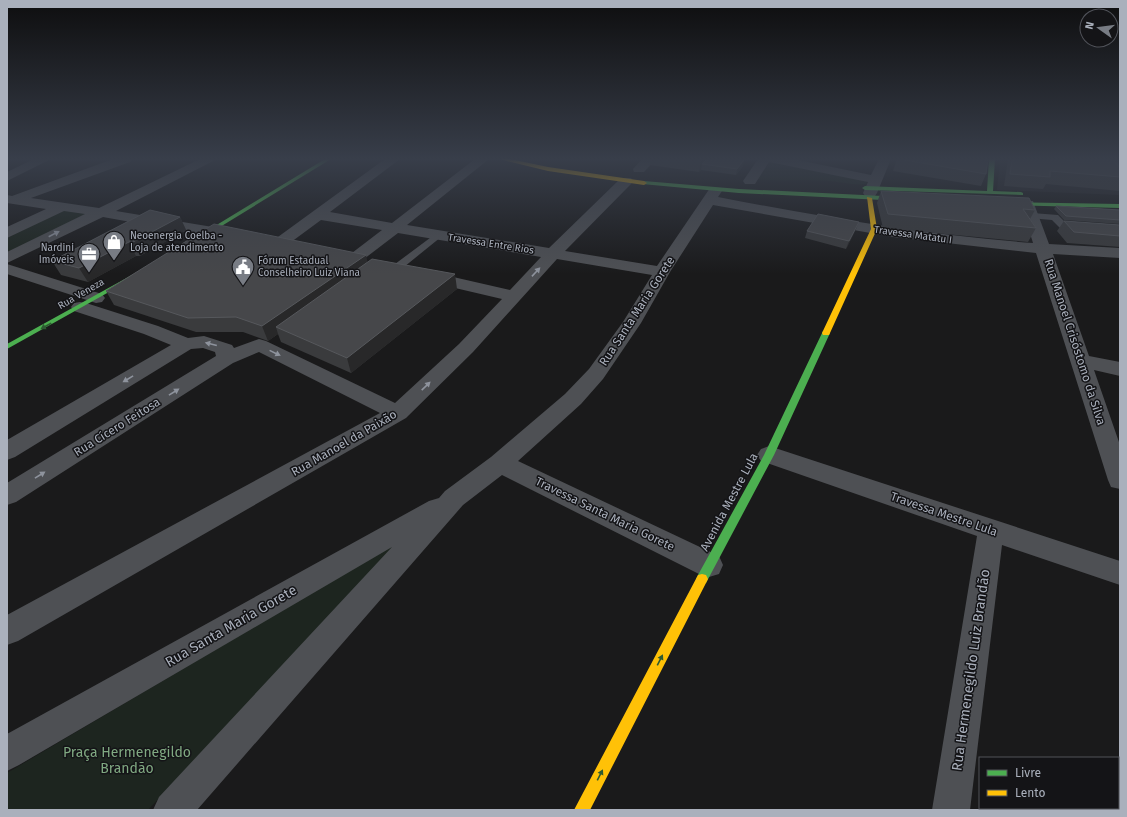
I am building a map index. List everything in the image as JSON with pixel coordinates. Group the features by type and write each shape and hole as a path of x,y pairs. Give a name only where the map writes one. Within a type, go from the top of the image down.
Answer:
{"street":[{"path":"7,258 130,197"},
{"path":"190,243 266,197"},
{"path":"262,242 319,215 343,197"},
{"path":"433,197 392,228 346,258 514,296"},
{"name":"Rua Manoel da Paixão","path":"7,631 398,413 466,348 553,254 608,197"},
{"name":"Rua Santa Maria Gorete","path":"7,753 454,498 500,463 573,399 596,374 632,322 662,272 711,197"},
{"name":"Travessa Matatu I","path":"722,197 874,230 1044,249 1120,253"},
{"path":"872,197 874,230"},
{"path":"933,197 1030,210 1120,206"},
{"path":"1097,197 1120,198"},
{"path":"9,200 99,212 210,231 300,249"},
{"path":"7,233 61,207"},
{"name":"Rua Manoel Crisóstomo da Silva","path":"1030,210 1120,480"},
{"name":"Travessa Entre Rios","path":"319,215 438,236 662,272"},
{"name":"Avenida Mestre Lula","path":"582,810 709,565 768,455 874,230"},
{"path":"7,269 96,298"},
{"name":"Rua Veneza","path":"7,347 96,298 143,270"},
{"path":"80,307 151,330 186,344"},
{"path":"7,451 186,344 204,342 216,345 225,349 226,359"},
{"name":"Rua Cícero Feitosa","path":"7,496 226,359 259,345 398,413"},
{"path":"1080,361 1120,369"},
{"name":"Travessa Mestre Lula","path":"768,455 1120,573"},
{"name":"Travessa Santa Maria Gorete","path":"500,463 709,565"},
{"name":"Rua Santa Maria Gorete","path":"172,810 454,498"},
{"name":"Rua Hermenegildo Luiz Brandão","path":"951,810 991,529"}],"lane":[{"path":"1030,210 1055,217 1064,227 1088,228"},
{"path":"383,266 438,236"}],"green space":[{"path":"74,205 97,210 7,254 7,238"},
{"name":"Praça Hermenegildo Brandão","path":"402,539 148,810 8,810 7,773"}],"building":[{"path":"883,197 1029,198 1035,210 1023,209 1036,228 888,214"},
{"path":"1056,206 1120,210 1120,220 1066,216"},
{"path":"150,210 180,217 79,268 52,261"},
{"path":"818,214 859,222 849,241 807,231"},
{"path":"1064,221 1120,225 1120,236 1074,232"},
{"name":"Fórum Estadual Conselheiro Luiz Viana","path":"214,224 366,255 262,326 236,317 188,318 106,291"},
{"path":"372,259 455,274 347,358 276,327"}],"traffic: fast":[{"path":"195,240 266,197"},
{"path":"865,197 883,198"},
{"path":"1003,203 1120,206"},
{"path":"7,347 132,277"},
{"path":"702,579 769,455 826,333"}],"traffic: slow":[{"path":"826,333 874,229 869,198"},
{"path":"582,810 702,579"}],"place":[{"name":"Neoenergia Coelba - Loja de atendimento","path":"114,262"},
{"name":"Nardini Imóveis","path":"89,274"},
{"name":"Fórum Estadual Conselheiro Luiz Viana","path":"243,286"}]}
